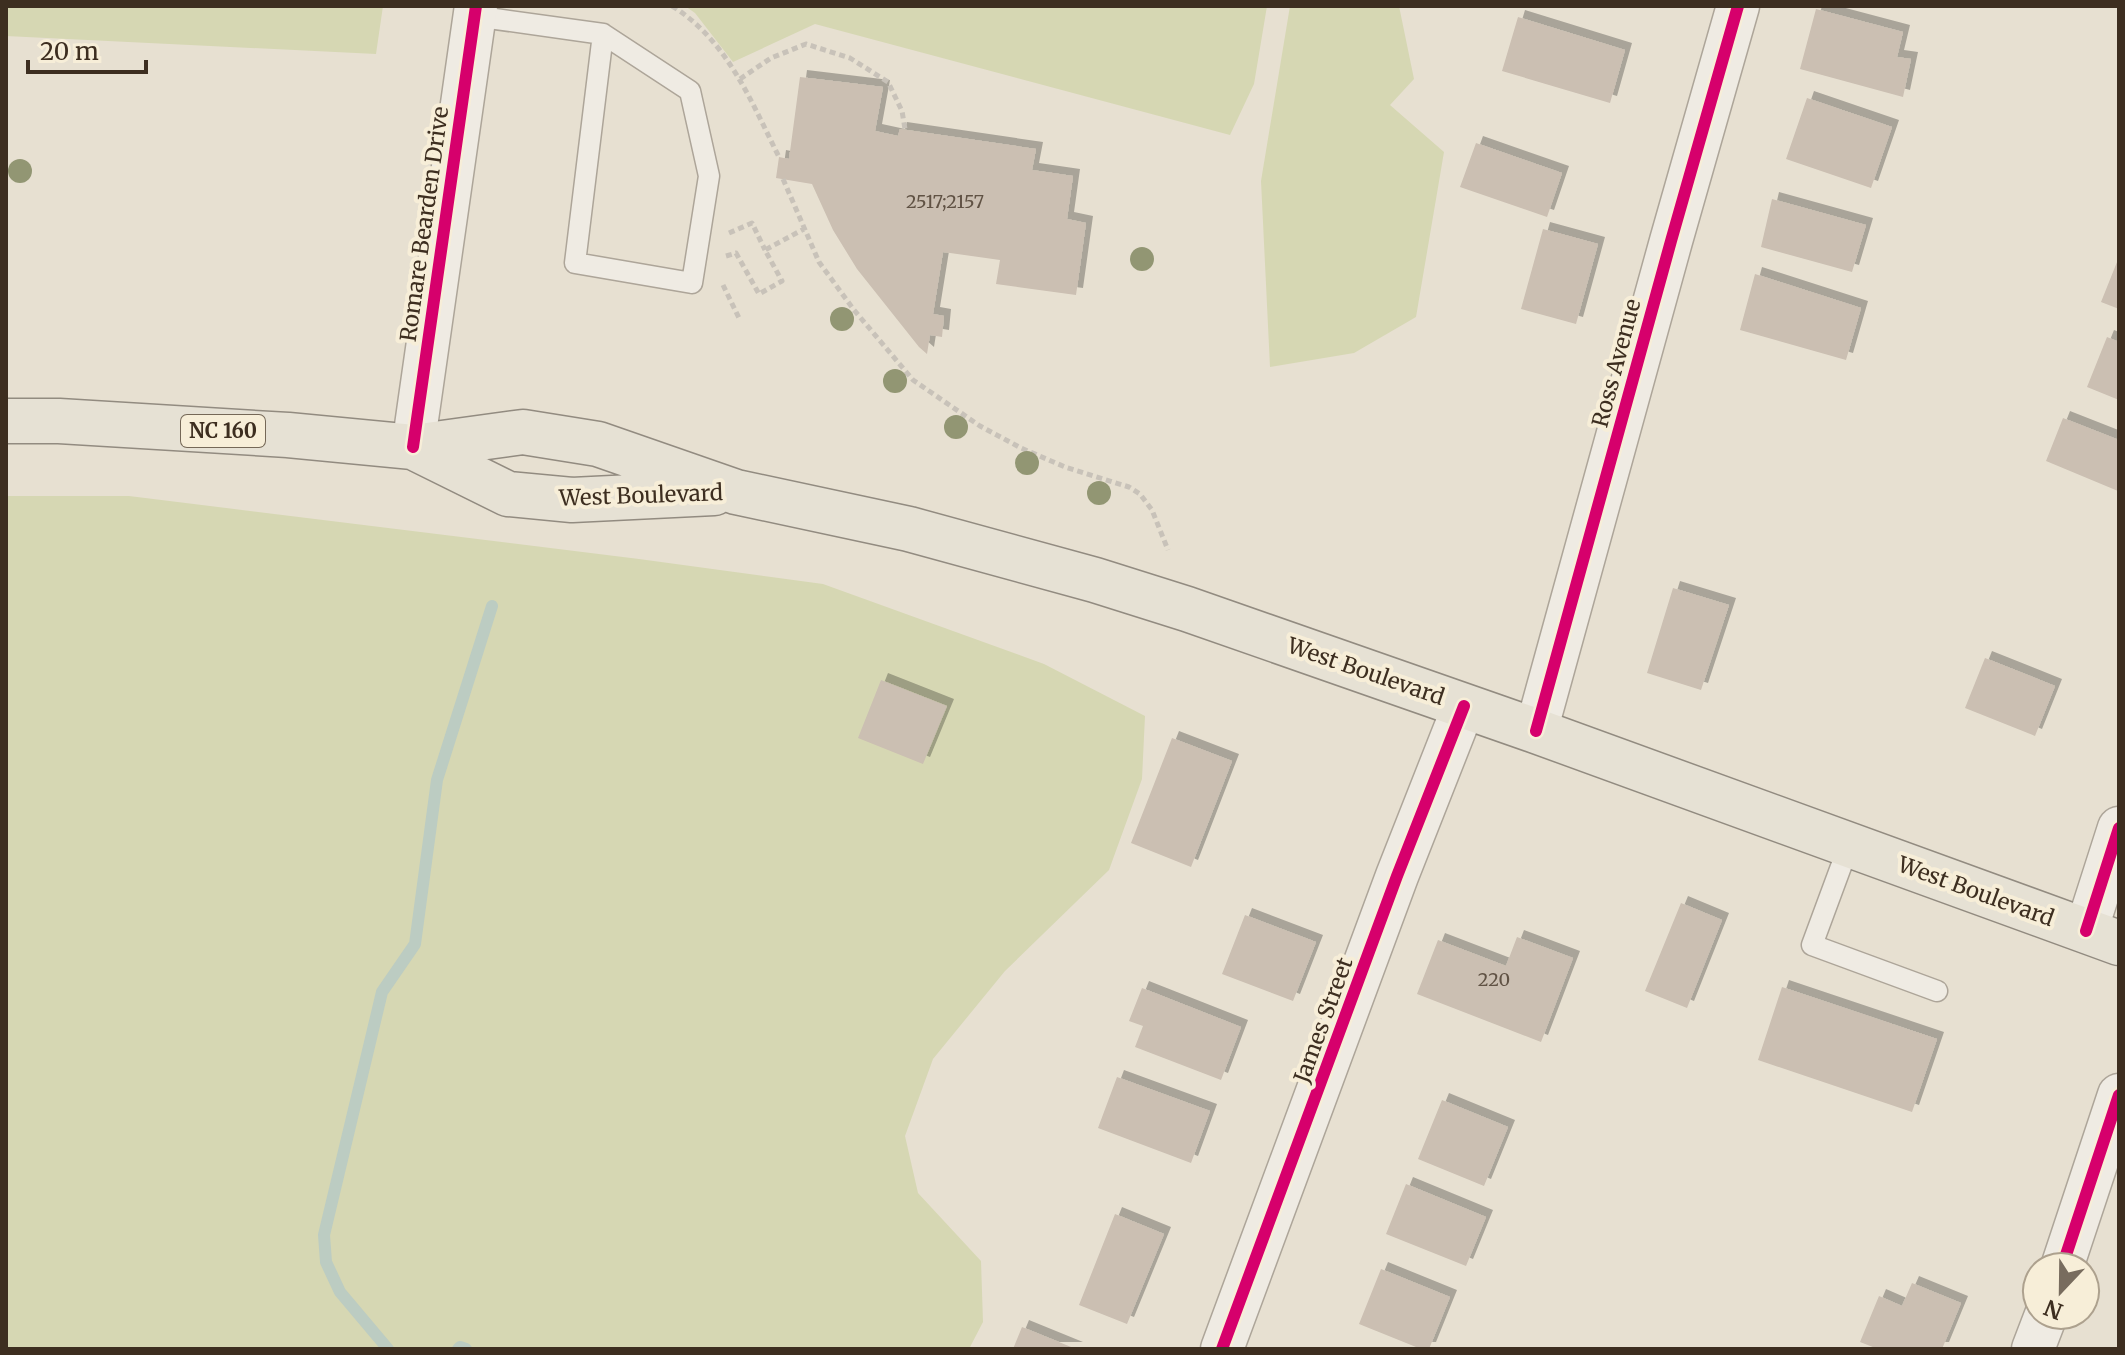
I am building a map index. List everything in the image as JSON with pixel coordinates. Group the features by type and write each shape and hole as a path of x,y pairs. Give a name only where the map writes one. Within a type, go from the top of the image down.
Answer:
{"main road":[{"name":"West Boulevard","path":"6,421 59,421 288,435 413,447 523,432 598,444 736,492 909,529 1095,580 1187,609 1536,731 2102,937"},
{"name":"West Boulevard","path":"413,447 508,494 572,500 736,492"}],"street":[{"name":"Ross Avenue","path":"1536,731 1738,6"},
{"name":"Romare Bearden Drive","path":"413,447 475,11"},
{"name":"James Street","path":"1222,1349 1397,876 1464,706"},
{"path":"2102,937 2119,828"},
{"path":"2067,1251 2119,1095"}],"lane":[{"path":"475,11 603,34 690,91 709,176 697,246 703,266 692,283 575,263 603,34"},
{"path":"1849,845 1812,945 1937,991"}],"path":[{"path":"672,6 692,19 740,79 779,157"},
{"path":"740,79 771,58 806,44 850,58 888,82 902,111 905,129"},
{"path":"783,179 819,262 854,310 913,380 980,426 1021,448 1065,467 1129,487 1140,494 1152,510 1168,550"},
{"path":"697,246 752,223 782,281 759,294 736,253 703,266 739,318"},
{"path":"765,250 804,229"}],"green space":[{"path":"6,6 383,6 376,54 6,36"},
{"path":"685,6 1267,6 1254,84 1230,135 815,24 733,62 695,13"},
{"path":"1290,6 1399,6 1414,79 1390,105 1444,152 1416,317 1354,353 1270,367 1261,181"},
{"path":"6,496 129,496 823,584 1044,664 1145,716 1142,779 1109,870 1005,971 933,1059 905,1136 918,1193 981,1261 983,1322 969,1349 6,1349"}],"building":[{"path":"1816,9 1903,32 1897,57 1911,59 1903,97 1800,69"},
{"path":"1518,17 1625,50 1610,103 1502,71"},
{"path":"800,77 883,87 875,131 898,136 900,129 1036,149 1032,170 1073,176 1067,219 1086,223 1076,295 996,284 1000,260 943,252 933,314 944,316 942,337 930,335 927,354 857,269 833,230 812,184 776,178 779,157 789,159"},
{"path":"1807,98 1892,127 1871,188 1786,159"},
{"path":"1476,143 1562,173 1547,217 1460,187"},
{"path":"1772,199 1866,225 1852,272 1761,247"},
{"path":"1543,229 1598,244 1576,324 1521,309"},
{"path":"2119,257 2119,309 2101,302"},
{"path":"1755,274 1861,308 1846,360 1740,330"},
{"path":"2107,337 2119,342 2119,400 2087,387"},
{"path":"2063,418 2119,440 2118,491 2046,461"},
{"path":"1673,588 1729,605 1701,690 1647,673"},
{"path":"1985,658 2055,686 2035,736 1965,708"},
{"path":"881,680 947,706 923,764 858,738"},
{"path":"1172,738 1232,761 1191,867 1131,843"},
{"path":"1681,903 1722,920 1687,1008 1645,991"},
{"path":"1245,915 1316,942 1293,1001 1222,974"},
{"path":"1517,937 1573,958 1541,1042 1417,994 1438,940 1506,966"},
{"path":"1782,987 1937,1039 1912,1112 1758,1060"},
{"path":"1142,988 1241,1027 1221,1080 1135,1047 1143,1026 1129,1021"},
{"path":"1117,1077 1210,1111 1191,1163 1098,1128"},
{"path":"1442,1100 1508,1127 1484,1186 1418,1159"},
{"path":"1406,1184 1486,1217 1466,1266 1386,1234"},
{"path":"1115,1214 1164,1234 1127,1324 1079,1305"},
{"path":"1381,1269 1450,1297 1429,1349 1421,1349 1359,1324"},
{"path":"1912,1283 1961,1303 1942,1349 1878,1349 1860,1342 1879,1296 1902,1306"},
{"path":"1022,1327 1076,1349 1013,1349"}],"waterway":[{"path":"388,1349 340,1292 326,1262 324,1235 382,992 415,944 437,780 492,606"},
{"path":"458,1349 466,1349"}],"cycle path":[{"path":"413,447 476,6"},
{"path":"1536,731 1738,6"},
{"path":"1222,1349 1397,876 1464,706"},
{"path":"2086,931 2119,828"},
{"path":"2067,1251 2119,1095"}]}
